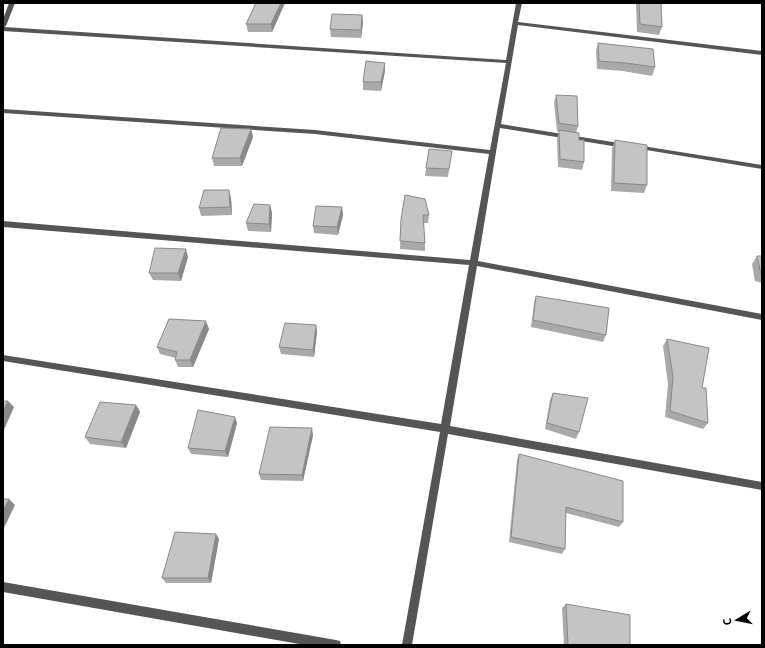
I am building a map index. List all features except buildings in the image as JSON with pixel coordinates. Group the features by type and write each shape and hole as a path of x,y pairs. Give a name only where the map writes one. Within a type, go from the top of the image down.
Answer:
{"street":[{"path":"12,3 3,27 509,62"},
{"path":"407,645 519,3"},
{"path":"516,23 762,53"},
{"path":"3,111 315,132 492,152"},
{"path":"498,126 762,167"},
{"path":"3,224 474,263 762,317"},
{"path":"3,358 444,430 762,486"},
{"path":"3,587 336,645"}]}
